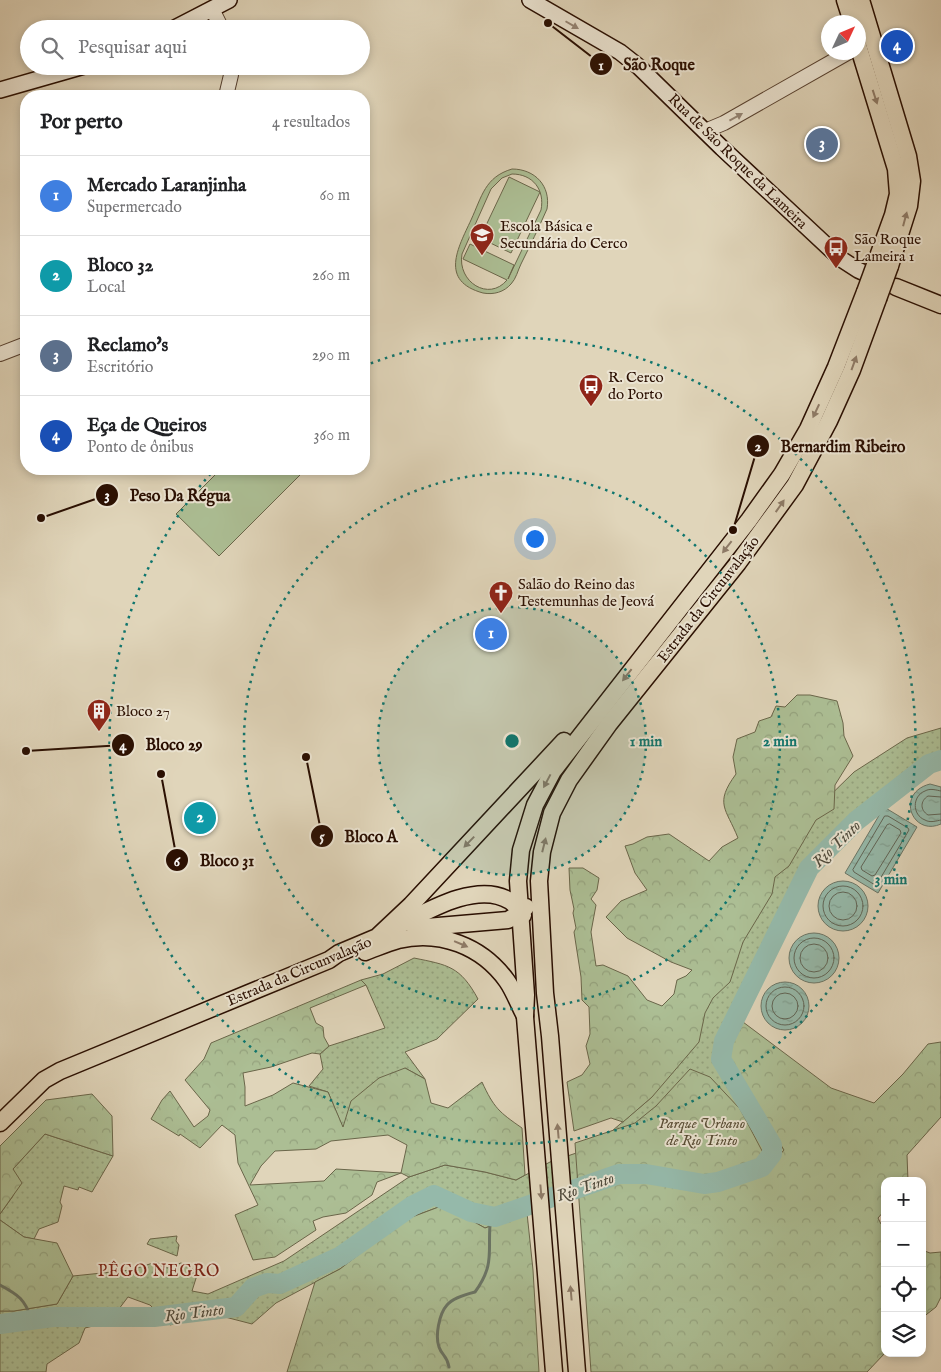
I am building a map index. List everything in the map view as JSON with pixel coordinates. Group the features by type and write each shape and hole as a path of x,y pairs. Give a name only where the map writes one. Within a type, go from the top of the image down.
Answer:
{"main road":[{"path":"191,20 229,0"},
{"name":"Rua de São Roque da Lameira","path":"530,0 620,52 639,67 722,148 841,259 858,270 896,286"},
{"path":"845,0 850,15"},
{"path":"861,0 908,156 912,180 909,206 871,296"},
{"path":"861,60 896,169 898,194 883,264"},
{"path":"0,90 52,75"},
{"path":"896,286 941,305"},
{"name":"Estrada da Circunvalação","path":"525,1017 526,995 518,881 521,850 535,805 553,771 596,713 749,520 782,474 808,429 871,296"},
{"name":"Estrada da Circunvalação","path":"545,992 540,893 542,852 552,813 569,780 609,724 738,563 795,485 829,421 852,370 871,296"},
{"name":"Estrada da Circunvalação","path":"0,1123 44,1080 60,1071 329,960 339,953 377,937 412,905 565,739 596,713"},
{"path":"377,937 412,928 508,920 521,912 540,893"},
{"path":"377,937 464,896 488,894 512,902 532,926 535,972 545,992 550,1036 577,1372"},
{"path":"329,960 352,957 407,938 429,937 452,941 475,951 500,972 509,984 525,1017 528,1039 554,1372"}],"street":[{"path":"212,9 218,20"},
{"path":"705,131 724,123 837,60"},
{"path":"227,90 231,75"},
{"path":"0,354 20,346"}],"green space":[{"path":"512,169 520,170 528,172 540,180 544,186 548,201 547,209 513,282 498,292 491,294 483,293 469,288 461,280 456,272 457,252 486,188 490,182","holes":["512,174 526,177 536,184 541,196 541,210 508,279 514,265 470,244 463,259 507,280 500,286 484,289 476,286 464,273 462,254 491,189 502,178"]},
{"path":"509,177 540,192 511,253 480,238"},
{"path":"215,475 300,475 219,556 176,514"},
{"path":"797,695 810,695 837,701 843,723 844,736 853,756 835,785 834,809 816,820 789,866 775,877 772,894 743,942 730,982 713,998 705,1013 699,1042 652,1097 623,1122 611,1118 574,1131 567,1082 582,1075 590,1064 586,1046 590,1034 589,1007 582,1000 569,868 583,868 599,878 597,890 591,899 596,905 591,932 596,966 603,965 628,976 647,1000 662,1006 674,994 677,980 686,976 692,970 671,962 627,938 606,917 621,901 647,890 635,873 625,846 647,837 669,834 709,861 722,847 738,838 724,806 725,792 736,774 733,757 737,739 755,732 759,721 771,717 776,706 785,707"},
{"name":"Parque Urbano de Rio Tinto","path":"941,728 941,767 937,767 880,809 811,876 739,1019 731,1043 728,1060 784,1150 762,1175 619,1182 485,1228 444,1205 404,1220 340,1269 276,1303 252,1324 225,1317 205,1316 170,1325 150,1305 128,1297 109,1322 85,1328 79,1343 47,1364 46,1372 0,1372 0,1311 14,1311 57,1304 73,1276 131,1270 156,1262 167,1268 181,1263 198,1272 192,1291 208,1294 284,1261 409,1177 445,1165 516,1180 550,1162 585,1150 606,1136 652,1097 809,816 854,772 907,738"},
{"path":"414,958 444,965 459,973 478,999 437,1039 405,1052 425,1079 405,1068 343,1128 328,1092 309,1086 323,1069 320,1054 329,1046 385,1028 366,985 361,980 383,974"},
{"path":"361,980 366,985 310,1008 316,1023 323,1027 324,1037 329,1046 320,1054 312,1053 271,1067 243,1073 245,1106 273,1095 293,1083 328,1092 343,1127 351,1101 379,1078 405,1068 425,1079 431,1103 448,1108 482,1082 498,1109 522,1128 525,1175 516,1180 445,1165 409,1177 401,1173 377,1182 372,1195 346,1213 323,1217 313,1221 316,1230 275,1257 253,1260 235,1215 258,1205 238,1163 235,1135 222,1125 200,1148 180,1134 179,1136 151,1119 162,1100 170,1091 194,1127 208,1116 210,1110 185,1080 204,1059 211,1043","holes":["388,1135 407,1145 401,1173 336,1169 324,1181 250,1185 261,1166 275,1151 316,1149 331,1141"]},
{"name":"Parque Urbano de Rio Tinto","path":"739,1019 831,1088 874,1103 903,1074 928,1044 941,1042 941,1117 907,1155 908,1177 881,1177 881,1215 878,1218 881,1224 881,1357 867,1372 591,1372 575,1143 635,1123 656,1106 690,1069 710,1077 740,1109 770,1166 784,1150 728,1060 730,1044"},
{"path":"92,1094 112,1116 113,1156 45,1134 13,1169 22,1183 0,1214 0,1146 46,1100"},
{"path":"45,1134 113,1156 92,1192 79,1187 78,1190 64,1186 58,1222 39,1229 34,1239 24,1237 0,1220 0,1214 13,1196 13,1169"},
{"path":"444,1205 485,1228 527,1213 533,1270 539,1372 287,1372 315,1282 340,1269 404,1220"},
{"path":"0,1220 24,1237 57,1243 73,1276 57,1304 14,1311 0,1311"},
{"path":"177,1236 176,1241 179,1245 177,1256 147,1244 150,1239"},
{"path":"926,1252 941,1252 941,1297 936,1307 926,1315"}],"water":[{"path":"930,784 941,787 941,824 931,826 922,824 916,819 910,804 913,796 919,789"},
{"path":"884,807 917,827 878,893 845,873"},
{"path":"838,881 848,881 861,888 868,901 868,911 861,924 848,931 838,931 829,927 822,920 818,911 818,901 822,892 829,885"},
{"path":"809,933 819,933 832,940 839,953 839,963 832,976 819,983 809,983 800,979 793,972 789,963 789,953 793,944 800,937"},
{"path":"780,982 790,982 802,989 809,1001 809,1011 802,1023 790,1030 780,1030 772,1026 765,1019 761,1011 761,1001 765,993 772,986"}],"waterway":[{"name":"Rio Tinto","path":"0,1324 53,1317 154,1317 236,1307 253,1288 267,1283 280,1284 341,1256 412,1206 434,1195 471,1212 495,1217 619,1174 646,1174 704,1184 718,1182 762,1167 772,1154 772,1145 721,1059 724,1041 809,868 856,821 929,764 941,760"},
{"path":"449,1367 438,1342 440,1319 447,1305 453,1300 475,1292 482,1281 488,1263 491,1216"},
{"path":"0,1285 20,1298 32,1319"}],"place":[{"name":"São Roque","path":"548,23"},
{"name":"Eça de Queiros","path":"897,46"},
{"name":"Reclamo's","path":"822,144"},
{"name":"Escola Básica e Secundária do Cerco","path":"482,256"},
{"name":"São Roque Lameira 1","path":"836,269"},
{"name":"R. Cerco do Porto","path":"591,407"},
{"name":"Peso Da Régua","path":"41,518"},
{"name":"Bernardim Ribeiro","path":"733,530"},
{"name":"Salão do Reino das Testemunhas de Jeová","path":"501,614"},
{"name":"Mercado Laranjinha","path":"491,634"},
{"name":"Bloco 27","path":"99,732"},
{"name":"Bloco 29","path":"26,751"},
{"name":"Bloco A","path":"306,757"},
{"name":"Bloco 31","path":"161,774"},
{"name":"Bloco 32","path":"200,818"}],"district":[{"name":"PÊGO NEGRO","path":"159,1270"}]}
